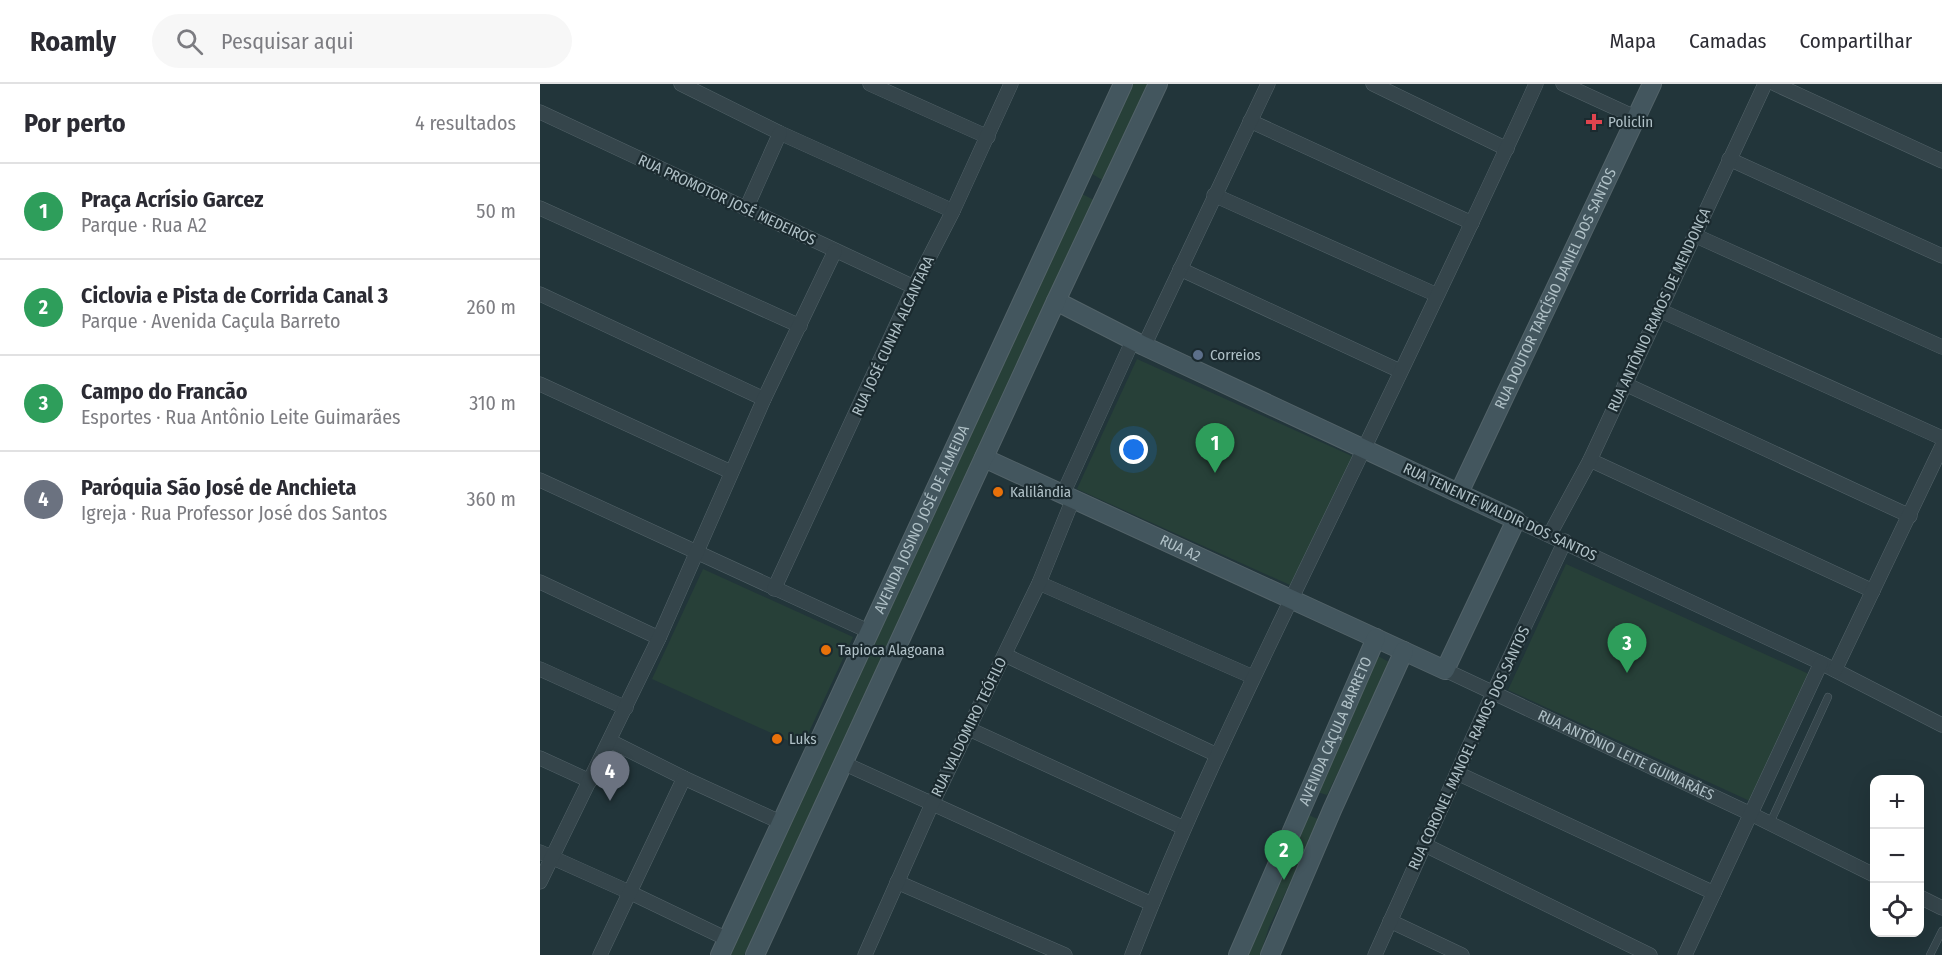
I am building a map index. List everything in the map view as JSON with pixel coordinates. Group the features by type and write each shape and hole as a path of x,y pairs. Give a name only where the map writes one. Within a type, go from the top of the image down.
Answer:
{"street":[{"path":"681,84 780,133 954,211"},
{"path":"870,84 988,137"},
{"name":"RUA JOSÉ CUNHA ALCANTARA","path":"774,589 914,287 954,211 1011,84"},
{"name":"AVENIDA JOSINO JOSÉ DE ALMEIDA","path":"723,947 1123,84"},
{"name":"AVENIDA JOSINO JOSÉ DE ALMEIDA","path":"755,955 1158,84"},
{"name":"RUA VALDOMIRO TEÓFILO","path":"865,955 932,804 1038,583 1068,496 1138,343 1180,269 1268,84"},
{"path":"1373,84 1507,149"},
{"path":"1132,955 1184,828 1253,677 1472,223 1536,84"},
{"path":"1563,84 1637,118"},
{"name":"RUA DOUTOR TARCÍSIO DANIEL DOS SANTOS","path":"1459,493 1652,84"},
{"name":"RUA ANTÔNIO RAMOS DE MENDONÇA","path":"1550,534 1590,460 1765,84"},
{"path":"1775,84 1791,87 1942,161"},
{"name":"RUA PROMOTOR JOSÉ MEDEIROS","path":"540,112 914,287"},
{"path":"1250,121 1472,223"},
{"path":"746,208 780,133"},
{"path":"1729,159 1942,256"},
{"path":"1078,183 1095,186 1106,196"},
{"path":"1214,195 1437,295"},
{"path":"540,208 801,326"},
{"path":"1694,235 1942,347"},
{"path":"540,882 546,855 590,781 626,708 698,553 764,399 835,252"},
{"path":"1180,269 1400,371"},
{"path":"540,294 764,399"},
{"name":"RUA TENENTE WALDIR DOS SANTOS","path":"1056,301 1138,343 1565,541 1821,663 1942,724"},
{"path":"1659,310 1942,438"},
{"path":"540,384 731,472"},
{"path":"1625,384 1910,516"},
{"path":"1835,670 1942,446"},
{"name":"RUA A2","path":"984,458 1376,638"},
{"path":"1590,460 1874,591"},
{"path":"540,480 868,631"},
{"path":"1445,670 1516,520"},
{"name":"RUA CORONEL MANOEL RAMOS DOS SANTOS","path":"1375,955 1493,693 1565,541"},
{"path":"540,582 659,638"},
{"path":"1038,583 1253,677"},
{"name":"RUA ANTÔNIO LEITE GUIMARÃES","path":"1376,638 1770,823 1870,873"},
{"name":"AVENIDA CAÇULA BARRETO","path":"1238,955 1376,638"},
{"name":"AVENIDA CAÇULA BARRETO","path":"1270,955 1404,651"},
{"path":"1005,655 1217,755"},
{"path":"1685,955 1821,663"},
{"path":"540,669 626,708"},
{"path":"969,729 1184,828"},
{"path":"610,741 780,822"},
{"path":"540,758 590,781"},
{"path":"843,763 1152,903"},
{"path":"1457,773 1714,893"},
{"path":"600,955 684,778"},
{"path":"1306,798 1332,810"},
{"path":"1425,845 1650,955"},
{"path":"546,855 629,892 723,947"},
{"path":"897,882 1065,955"},
{"path":"1924,899 1942,908"},
{"path":"1390,921 1462,955"}],"lane":[{"path":"1770,823 1828,697"},
{"path":"1930,955 1942,931"}],"green space":[{"path":"1129,84 1150,84 1104,181 1087,171"},
{"path":"1078,192 1096,201 744,955 724,955"},
{"path":"1137,359 1354,457 1290,585 1077,489"},
{"path":"1566,564 1811,675 1752,802 1508,690"},
{"path":"703,569 853,637 802,747 652,679"},
{"path":"1378,656 1391,663 1327,795 1314,791"},
{"path":"1304,813 1320,820 1269,927 1260,955 1246,955"}],"place":[{"name":"Policlin","path":"1594,122"},
{"name":"Correios","path":"1198,355"},
{"name":"Praça Acrísio Garcez","path":"1215,473"},
{"name":"Kalilândia","path":"998,492"},
{"name":"Tapioca Alagoana","path":"826,650"},
{"name":"Campo do Francão","path":"1627,673"},
{"name":"Luks","path":"777,739"},
{"name":"Paróquia São José de Anchieta","path":"610,801"},
{"name":"Ciclovia e Pista de Corrida Canal 3","path":"1284,880"}]}
